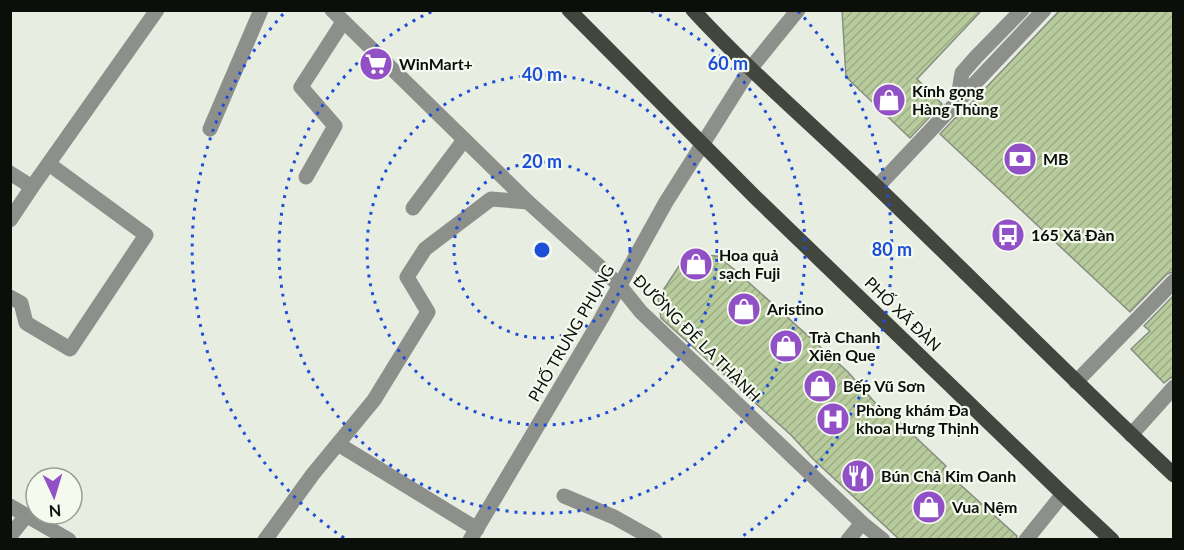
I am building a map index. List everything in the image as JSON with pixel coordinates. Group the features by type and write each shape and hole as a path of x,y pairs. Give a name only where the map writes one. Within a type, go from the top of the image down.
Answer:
{"main road":[{"name":"PHỐ XÃ ĐÀN","path":"569,10 755,197 1112,540"},
{"path":"693,10 750,69 877,187 1173,475"}],"street":[{"path":"10,220 157,10"},
{"path":"210,129 261,10"},
{"name":"ĐƯỜNG ĐÊ LA THÀNH","path":"332,10 528,202 620,286 641,312 883,540"},
{"name":"PHỐ TRUNG PHỤNG","path":"474,534 620,286 666,202 750,69 798,10"},
{"path":"957,104 962,74 1022,10"},
{"path":"877,187 1044,10"},
{"path":"306,177 335,126 301,87 343,22"},
{"path":"413,208 464,140"},
{"path":"10,297 21,303 26,323 70,349 146,235 49,164"},
{"path":"10,173 32,187"},
{"path":"265,540 314,474 374,400 428,312 407,278 425,249 491,199 528,202"},
{"path":"1076,382 1173,280"},
{"path":"1131,435 1173,387"},
{"path":"338,444 474,534"},
{"path":"1026,540 1063,494"},
{"path":"564,496 614,517 655,540"},
{"path":"10,506 24,515"},
{"path":"10,536 24,518"},
{"path":"848,540 862,522"},
{"path":"44,526 69,540"}],"building":[{"path":"842,10 982,10 917,79 942,104 910,138 846,77"},
{"path":"1060,10 1173,10 1173,272 1167,274 1130,312 940,134"},
{"path":"687,254 717,256 735,270 848,372 886,415 889,412 946,466 943,469 1017,536 1016,540 900,540 812,458 791,435 661,318 658,298"},
{"path":"1173,296 1173,378 1164,383 1131,349 1150,331 1144,326"}],"place":[{"name":"WinMart+","path":"376,64"},
{"name":"Kính gọng Hàng Thùng","path":"889,100"},
{"name":"MB","path":"1020,159"},
{"name":"165 Xã Đàn","path":"1008,235"},
{"name":"Hoa quả sạch Fuji","path":"696,264"},
{"name":"Aristino","path":"744,309"},
{"name":"Trà Chanh Xiên Que","path":"786,346"},
{"name":"Bếp Vũ Sơn","path":"820,386"},
{"name":"Phòng khám Đa khoa Hưng Thịnh","path":"833,419"},
{"name":"Bún Chả Kim Oanh","path":"858,476"},
{"name":"Vua Nệm","path":"929,507"}]}
